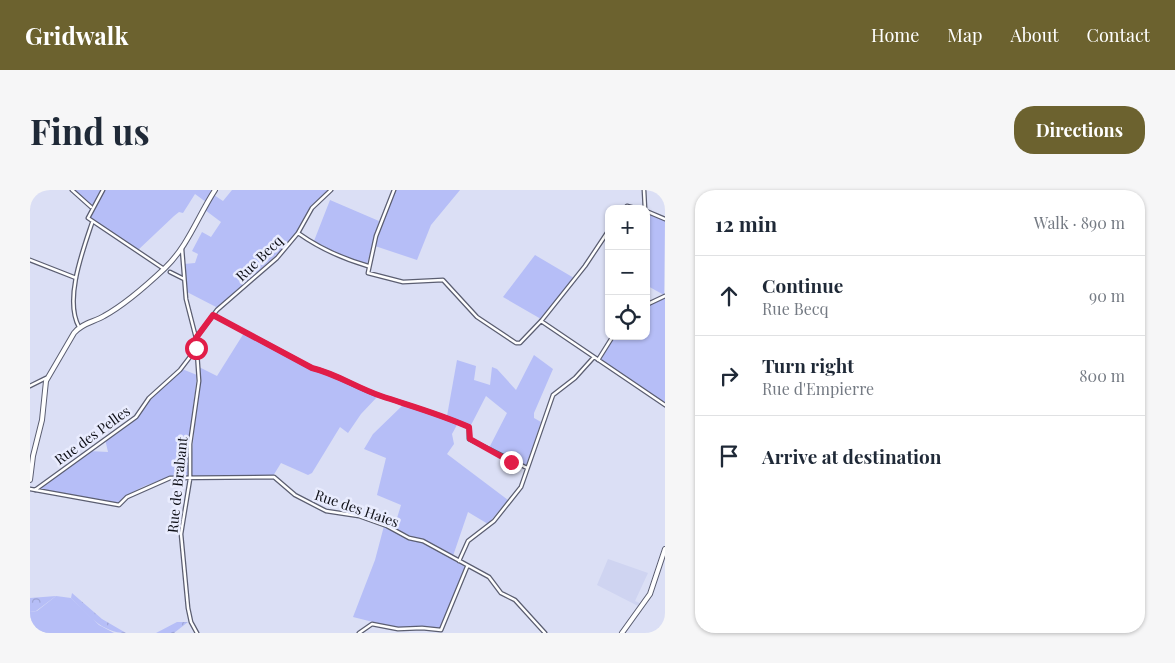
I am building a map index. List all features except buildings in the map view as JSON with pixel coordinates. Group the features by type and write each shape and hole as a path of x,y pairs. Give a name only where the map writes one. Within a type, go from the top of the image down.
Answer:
{"main road":[{"path":"30,480 47,378 79,327 103,317 164,269 182,249 216,190"},
{"path":"622,633 647,600 665,549"}],"street":[{"path":"72,190 92,208"},
{"path":"103,190 88,218 92,223 164,269"},
{"name":"Rue Becq","path":"196,338 213,315 277,258 298,233 312,208 331,190"},
{"path":"394,190 384,211 368,266 368,273 395,281 443,280 477,317 512,342 520,343 541,321 589,261 605,236"},
{"path":"644,190 646,205"},
{"path":"650,212 665,219"},
{"path":"79,327 73,316 76,278 92,223"},
{"path":"298,233 311,242 317,243 347,260 368,266"},
{"name":"Rue de Brabant","path":"182,249 186,299 196,338 199,381 190,444 190,479 181,534 188,608 191,622 197,633"},
{"path":"30,260 76,278"},
{"path":"170,272 184,279"},
{"path":"650,303 665,296"},
{"path":"213,315 312,368 328,372 380,396 435,412 469,427 470,439 527,468"},
{"path":"541,321 665,405"},
{"path":"598,360 610,340"},
{"name":"Rue des Pelles","path":"35,490 136,417 149,398 180,370 196,348"},
{"path":"460,561 468,541 494,521 520,487 553,396 575,378 594,357"},
{"path":"30,386 47,378"},
{"name":"Rue des Haies","path":"30,489 119,505 127,497 170,478 274,477 295,495 326,510 359,516 387,526 409,538 423,541 460,561 467,567 489,577 501,593 515,600 545,633"},
{"path":"359,633 372,624 398,629 422,628 441,630 467,567"}],"shaded area":[{"path":"608,559 648,573 635,601 642,604 640,607 597,585"}],"green space":[{"path":"73,190 100,190 100,194 91,207"},
{"path":"104,190 213,190 206,202 195,194 183,213 179,212 174,216 137,251 90,218"},
{"path":"232,190 328,190 311,206 296,233 285,247 218,308 187,292 184,264 195,263 198,254 192,251 202,232 211,237 221,222 205,210 214,195 223,201"},
{"path":"395,190 460,190 431,225 417,260 375,246 389,201"},
{"path":"330,200 379,221 367,264 343,256 314,241"},
{"path":"650,214 665,220 664,295 650,287"},
{"path":"535,255 574,278 541,319 503,297"},
{"path":"665,297 665,403 601,360 612,340 650,340 650,305"},
{"path":"244,333 314,371 327,373 378,396 361,414 348,433 340,427 312,473 308,475 281,463 273,476 191,476 199,367 217,376"},
{"path":"534,355 553,369 534,413 534,418 541,422 526,466 489,448 507,413 486,396 470,427 447,416 457,360 476,366 474,380 490,385 492,367 497,369 516,390"},
{"path":"182,369 197,375 189,443 188,477 169,479 142,487 118,503 38,489 89,451 108,452 105,439 136,418 149,400"},
{"path":"404,404 458,423 452,434 454,444 447,454 508,500 488,524 468,512 453,556 394,528 401,505 377,495 386,458 364,449 373,434"},
{"path":"384,526 410,539 426,544 465,567 440,628 397,628 353,617 375,560"},
{"path":"72,593 102,619 126,633 110,630 96,622 71,598"},
{"path":"56,596 71,598 99,625 114,633 30,633 30,612 37,611"},
{"path":"56,596 36,611 30,612 30,598"},
{"path":"177,622 188,622 174,633 156,633"}],"route":[{"path":"196,348 196,338 213,315 302,364 328,372 380,396 435,412 469,427 470,439 511,462"}]}
